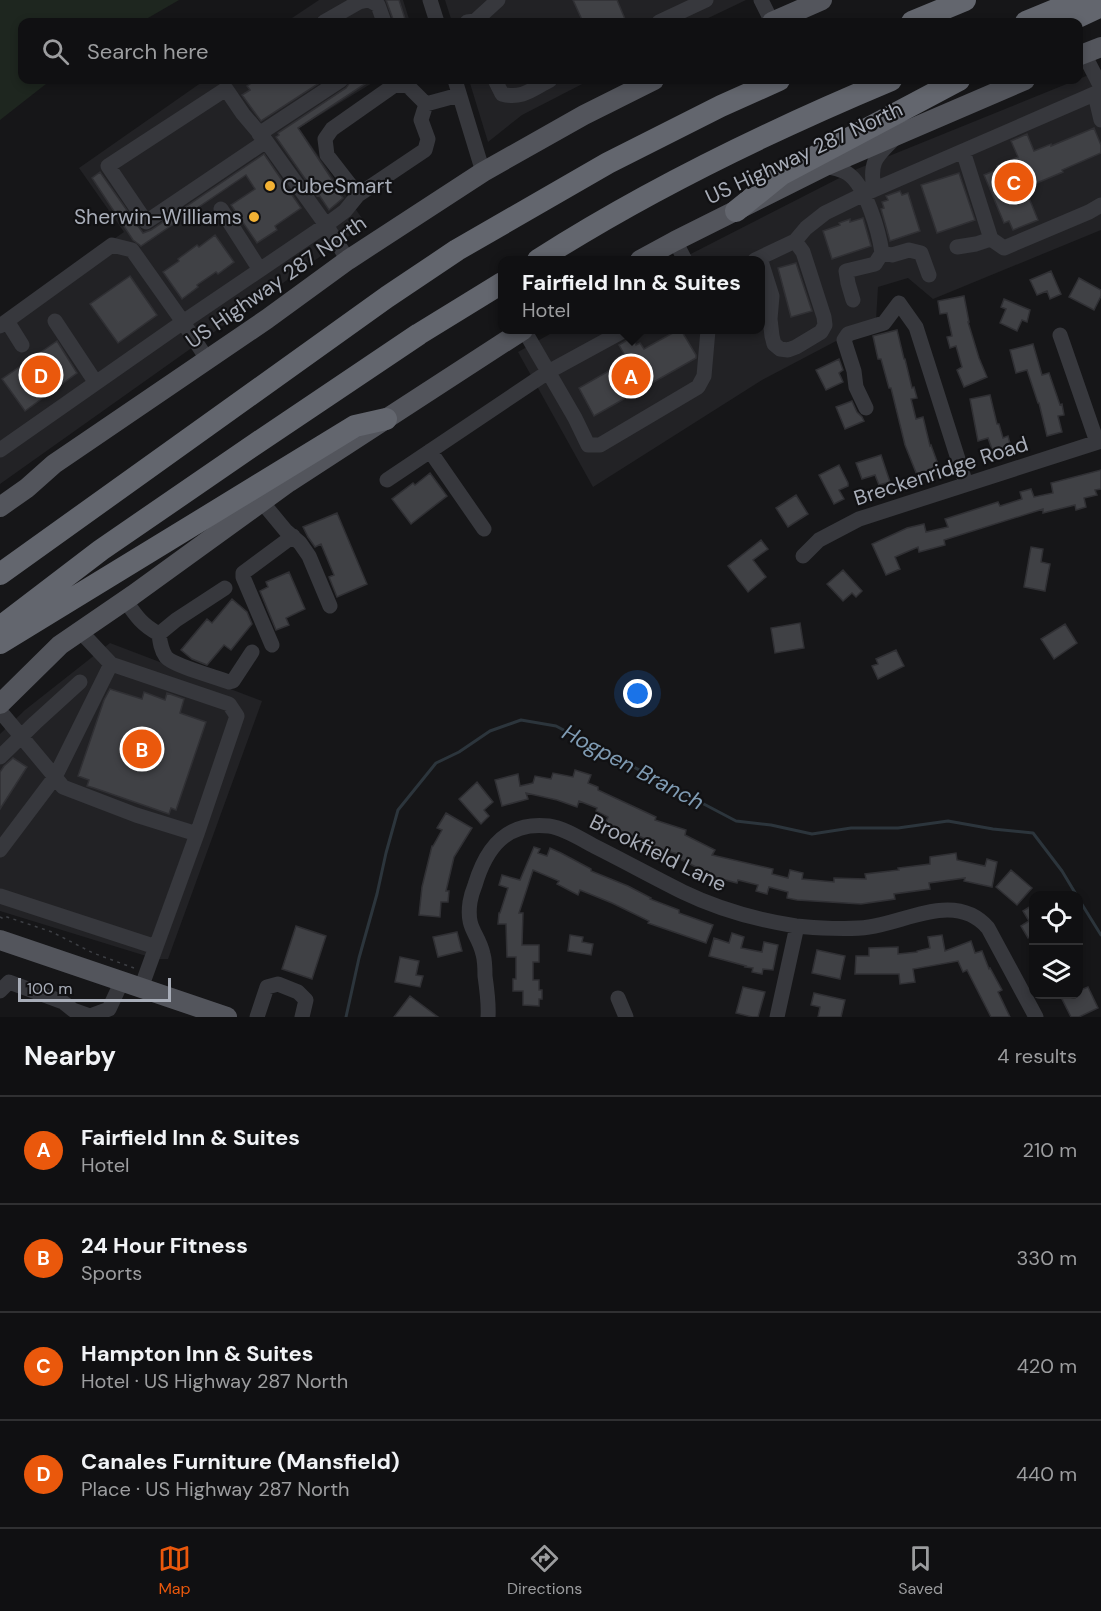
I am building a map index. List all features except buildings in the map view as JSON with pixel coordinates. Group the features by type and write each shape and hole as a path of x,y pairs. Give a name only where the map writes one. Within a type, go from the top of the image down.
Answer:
{"highway":[{"path":"922,18 965,0"},
{"path":"1036,18 1079,0"},
{"path":"1076,18 1101,6"},
{"path":"0,574 387,297 457,250 608,163 770,84"},
{"path":"546,256 669,184 736,150 881,84"},
{"path":"736,211 782,174 951,84"},
{"path":"0,627 101,550 248,449 419,334 498,285"},
{"path":"0,643 355,426 386,419"}],"main road":[{"path":"781,18 822,0"},
{"name":"US Highway 287 North","path":"0,507 27,488 54,464 267,319 348,260 483,172 584,115 646,84"},
{"name":"US Highway 287 North","path":"649,256 825,166 1016,84"},
{"path":"0,704 60,645 289,482 517,334"},
{"path":"0,940 122,981 143,980 216,1015"}],"street":[{"path":"331,18 359,2 369,0 378,5 383,18"},
{"path":"430,0 436,18"},
{"path":"478,18 498,0"},
{"path":"668,18 706,0"},
{"path":"761,0 770,18"},
{"path":"1088,52 1101,87"},
{"path":"233,84 108,166 146,222 336,84"},
{"path":"358,195 327,154 325,139 332,129 396,84 408,86 426,104"},
{"path":"455,84 483,172"},
{"path":"497,84 502,94 512,96 523,94 542,84"},
{"path":"226,88 326,225 348,260"},
{"path":"1101,93 1097,103 1101,120"},
{"path":"764,256 795,241 806,228 825,213 963,151 1101,93"},
{"path":"426,104 459,95"},
{"path":"0,450 326,225 345,211 358,195 425,150 428,140 421,120 426,104"},
{"path":"853,300 846,271 875,264 882,253 869,192 871,174 875,160 900,133"},
{"path":"963,151 991,239 1004,248 1101,205"},
{"path":"825,166 846,173 869,192"},
{"path":"221,209 260,270"},
{"path":"957,247 991,239"},
{"path":"675,241 682,256"},
{"path":"765,278 772,297 770,319 774,344 780,349 788,350 821,332 825,325 824,317 803,252 795,241"},
{"path":"22,345 3,324 112,245 132,250 207,359"},
{"path":"882,253 892,255 909,250 921,253 929,276"},
{"path":"866,408 856,387 854,371 844,340 848,334 884,323 899,303 916,327 966,484"},
{"path":"55,321 96,383"},
{"path":"525,334 588,445 600,446 698,387 704,376 708,334"},
{"path":"387,480 548,372 618,334"},
{"path":"1060,334 1099,442"},
{"name":"Breckenridge Road","path":"803,556 819,540 859,519 1099,442"},
{"path":"430,451 484,529"},
{"path":"262,502 309,556 330,606"},
{"path":"272,645 243,573 293,536"},
{"path":"159,634 225,588"},
{"path":"125,600 142,623 159,634"},
{"path":"80,631 111,664 229,704 237,716 197,834 143,980"},
{"path":"159,634 160,645 171,661 229,682 233,681 252,652"},
{"path":"0,850 55,777 111,664"},
{"path":"0,757 80,682"},
{"path":"0,711 63,787 136,815 197,834"},
{"name":"Brookfield Lane","path":"488,1017 483,953 470,926 470,901 479,872 491,849 502,836 530,826 550,826 573,835 685,893 711,903 743,914 797,926 869,927 944,910 956,910 980,918 988,928 1036,1017"},
{"path":"0,896 156,947"},
{"path":"777,1017 797,926"},
{"path":"0,991 9,982 63,1002 71,1014 90,1016 109,1009 122,981"},
{"path":"257,1017 267,987 278,984 298,992 306,1000 302,1017"},
{"path":"618,998 626,1017"}],"path":[{"path":"0,917 4,916 52,932 143,980"}],"shaded area":[{"path":"0,0 179,0 148,18 18,18 18,84 46,84 0,120"},
{"path":"319,0 403,0 409,18 292,18"},
{"path":"445,0 746,0 708,18 451,18"},
{"path":"1101,70 1101,230 933,299 908,278 878,287 876,320 762,380 593,487 518,352 550,334 765,334 765,256 687,256 857,169 1066,84 1083,84 1083,77"},
{"path":"199,84 370,84 299,128 366,224 0,484 0,318 124,232 79,168"},
{"path":"470,84 582,84 522,115 488,142"},
{"path":"110,643 262,701 168,959 156,959 0,911 0,734 25,710"}],"waterway":[{"name":"Hogpen Branch","path":"346,1017 398,810 436,763 459,752 490,731 521,720 556,726 736,821 771,825 812,834 851,828 898,828 948,821 1033,833 1074,891"},
{"name":"Hogpen Branch","path":"1083,906 1101,935"}],"place":[{"name":"Hampton Inn & Suites","path":"1014,182"},
{"name":"CubeSmart","path":"270,186"},
{"name":"Sherwin-Williams","path":"254,217"},
{"name":"Canales Furniture (Mansfield)","path":"41,375"},
{"name":"Fairfield Inn & Suites","path":"631,376"},
{"name":"24 Hour Fitness","path":"142,749"}]}
